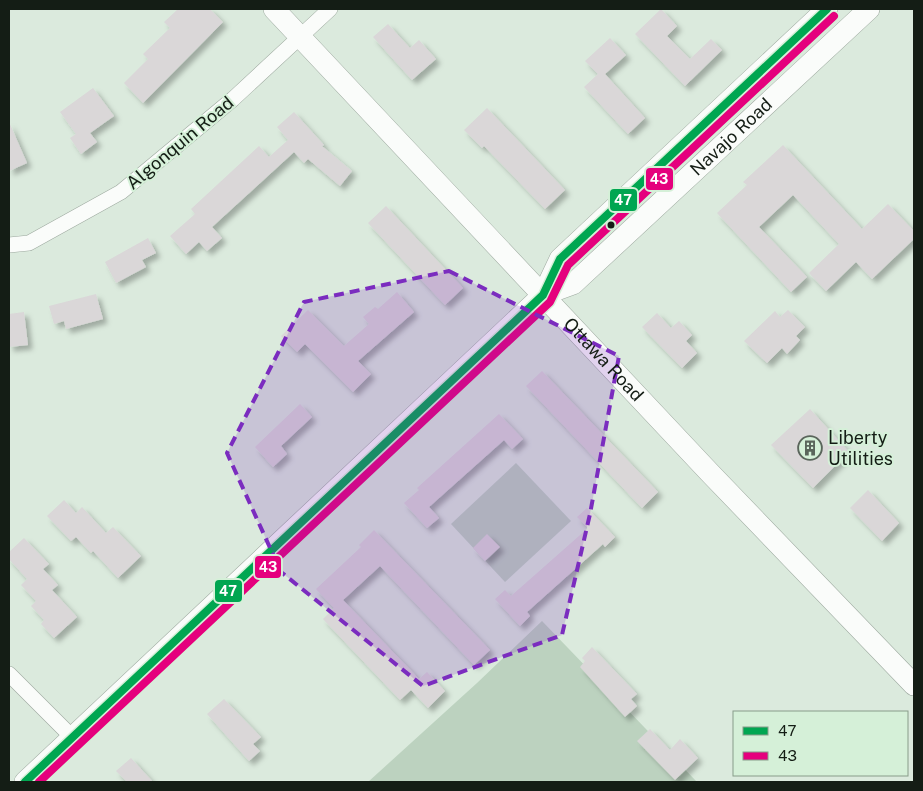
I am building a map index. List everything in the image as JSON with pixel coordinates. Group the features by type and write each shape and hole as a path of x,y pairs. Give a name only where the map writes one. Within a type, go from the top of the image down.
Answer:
{"main road":[{"name":"Ottawa Road","path":"274,9 914,686"},
{"name":"Navajo Road","path":"25,782 543,295 560,259 827,9"},
{"name":"Navajo Road","path":"543,295 573,284 869,9"}],"street":[{"name":"Algonquin Road","path":"9,245 29,243 121,192 233,99 330,9"},
{"path":"9,674 73,738"}],"highlighted area":[{"path":"449,271 619,356 590,514 562,635 423,686 281,572 227,453 304,302"}],"green space":[{"path":"516,463 571,521 505,582 451,524"},
{"path":"542,621 697,782 368,782 477,683"}],"building":[{"path":"178,9 210,9 223,22 143,103 124,83 148,59 143,54 170,28 164,22"},
{"path":"661,9 677,26 667,36 690,59 711,39 722,50 685,86 635,34"},
{"path":"388,24 410,48 419,40 436,59 412,80 373,37"},
{"path":"610,38 626,55 605,74 645,118 628,134 584,87 598,74 585,61"},
{"path":"93,88 114,116 90,133 97,142 81,154 70,138 76,134 60,112"},
{"path":"487,108 565,190 545,209 484,146 482,148 464,130"},
{"path":"294,112 324,145 322,146 352,171 340,186 308,159 304,163 294,152 212,227 222,238 207,251 199,242 186,254 170,236 195,214 191,209 259,146 269,157 288,140 277,127"},
{"path":"9,122 27,163 9,171"},
{"path":"783,145 862,229 888,204 914,231 914,239 872,279 856,262 826,291 809,273 839,244 793,195 759,227 807,277 791,292 717,213 747,185 743,182"},
{"path":"386,206 463,288 445,305 368,223"},
{"path":"148,238 156,253 142,260 146,267 116,283 105,262"},
{"path":"397,292 414,312 358,361 371,374 353,392 305,344 297,352 281,336 308,310 344,346 369,324 363,317 375,307 378,309"},
{"path":"96,294 103,319 66,329 64,321 54,324 49,306"},
{"path":"788,310 805,327 796,336 800,340 787,354 782,348 767,363 744,341 775,311 780,317"},
{"path":"24,312 28,345 9,347 9,314"},
{"path":"657,313 671,328 679,321 692,335 686,341 697,353 682,368 642,327"},
{"path":"542,371 658,492 642,508 526,386"},
{"path":"300,404 312,417 281,446 287,454 273,467 255,447"},
{"name":"Liberty Utilities","path":"810,409 849,452 813,488 771,445"},
{"path":"499,414 523,439 512,449 504,440 429,507 439,518 427,528 404,503 419,490 417,488"},
{"path":"868,490 899,523 882,541 850,508"},
{"path":"64,500 76,513 82,507 106,533 113,527 141,556 118,578 93,551 91,553 76,537 71,541 47,516"},
{"path":"587,508 615,537 605,547 603,544 527,612 530,616 520,626 495,599 505,590 511,596 588,528 577,517"},
{"path":"374,530 490,650 474,665 380,566 343,600 419,679 427,672 445,691 428,708 411,690 400,700 323,619 334,608 316,589 361,547 359,545"},
{"path":"487,534 500,547 485,561 473,548"},
{"path":"24,538 49,564 43,569 58,585 52,590 77,617 54,638 41,624 44,620 31,606 36,601 21,585 27,579 9,559 9,552"},
{"path":"592,647 637,694 631,699 637,706 625,717 580,667 585,661 582,658"},
{"path":"224,699 261,737 253,744 260,751 249,761 207,714"},
{"path":"650,729 670,750 680,739 698,758 675,780 637,741"},
{"path":"131,758 153,782 127,782 116,771"}],"transit line":[{"name":"47","path":"25,782 543,295 560,259 827,9"},
{"name":"43","path":"39,782 550,302 568,265 834,16"}],"place":[{"name":"Liberty Utilities","path":"810,448"}]}
